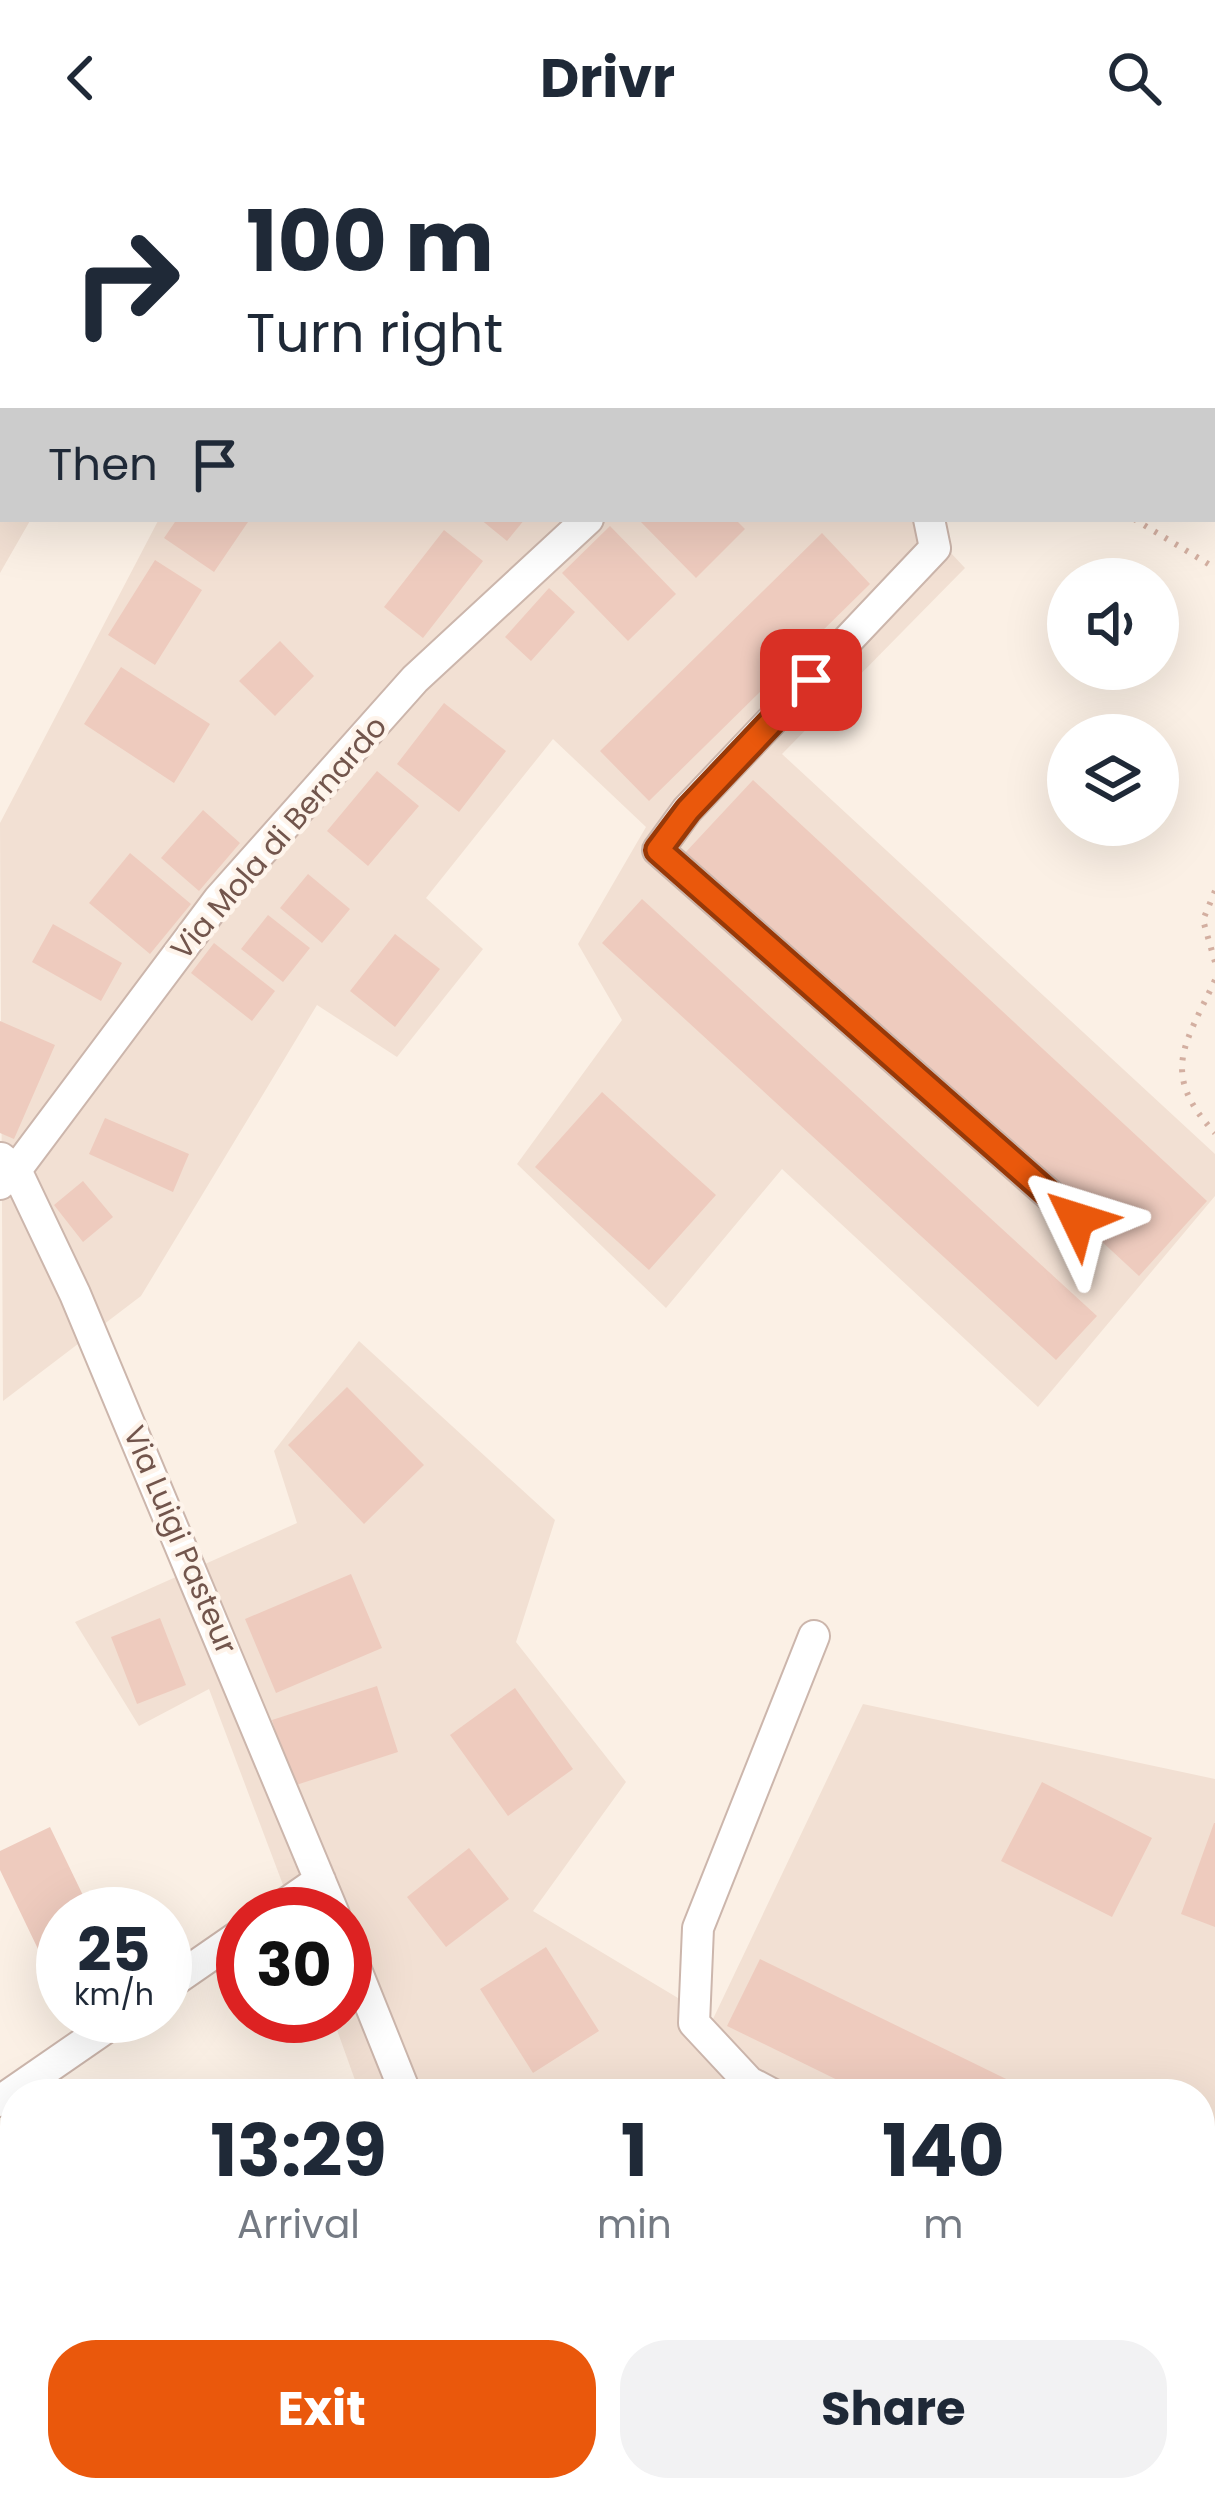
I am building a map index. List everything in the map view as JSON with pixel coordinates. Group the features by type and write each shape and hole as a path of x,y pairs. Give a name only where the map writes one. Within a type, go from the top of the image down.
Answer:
{"street":[{"name":"Via Mola di Bernardo","path":"6,1170 219,899 416,679 585,522"},
{"path":"930,522 935,548 688,810 658,850 1077,1219"},
{"name":"Via Luigi Pasteur","path":"6,1170 84,1316 323,1887"},
{"path":"745,2079 694,2023 698,1928 814,1636"},
{"path":"310,1887 320,1880"},
{"path":"372,2009 400,2079"},
{"path":"32,2079 84,2043"}],"path":[{"path":"1139,522 1215,568"},
{"path":"1215,891 1203,920 1215,962"},
{"path":"1215,980 1188,1037 1179,1080 1196,1112 1215,1133"}],"shaded area":[{"path":"0,522 29,522 0,573"},
{"path":"157,522 922,522 965,568 782,754 1215,1154 1215,1196 1038,1407 782,1169 666,1308 517,1164 622,1020 578,944 646,827 553,739 426,898 483,949 397,1057 317,1005 141,1296 3,1401 0,823"},
{"path":"359,1341 555,1520 516,1642 626,1782 533,1911 713,2019 863,1704 1215,1779 1215,2079 355,2079 342,2043 372,2043 372,1887 284,1887 209,1689 139,1726 75,1622 297,1523 274,1451"}],"building":[{"path":"175,522 248,522 214,572 164,538"},
{"path":"484,522 523,522 507,541"},
{"path":"641,522 738,522 745,529 696,578"},
{"path":"610,526 676,594 628,641 562,573"},
{"path":"444,530 483,561 423,638 384,607"},
{"path":"822,533 870,584 649,801 600,751"},
{"path":"155,560 202,590 155,665 108,635"},
{"path":"549,588 575,612 531,661 505,637"},
{"path":"280,641 314,676 275,716 239,681"},
{"path":"121,667 210,724 174,783 84,724"},
{"path":"444,703 506,751 459,812 397,764"},
{"path":"377,771 419,806 368,866 327,831"},
{"path":"753,780 1207,1201 1139,1276 684,854"},
{"path":"203,810 240,843 199,891 161,858"},
{"path":"130,853 191,904 150,954 89,903"},
{"path":"308,874 350,909 322,943 280,908"},
{"path":"642,899 1097,1316 1056,1360 602,943"},
{"path":"268,915 310,948 283,982 241,949"},
{"path":"53,924 122,963 101,1001 32,962"},
{"path":"395,934 440,969 395,1027 350,991"},
{"path":"214,943 275,991 252,1021 191,973"},
{"path":"0,1021 55,1045 14,1139 0,1133"},
{"path":"602,1092 716,1195 649,1270 535,1167"},
{"path":"105,1118 189,1154 173,1192 89,1154"},
{"path":"83,1181 113,1217 83,1242 54,1205"},
{"path":"347,1387 424,1465 364,1524 288,1445"},
{"path":"351,1574 382,1648 276,1693 245,1619"},
{"path":"160,1618 186,1685 137,1704 111,1637"},
{"path":"377,1686 398,1752 293,1786 272,1720"},
{"path":"515,1688 573,1769 508,1816 450,1735"},
{"path":"1042,1782 1152,1838 1112,1917 1001,1861"},
{"path":"1215,1823 1215,1927 1181,1914"},
{"path":"50,1827 79,1887 36,1887 36,1945 0,1870 0,1851"},
{"path":"469,1848 509,1899 446,1947 407,1897"},
{"path":"546,1947 599,2031 533,2073 480,1989"},
{"path":"760,1959 1006,2079 835,2079 727,2026"}],"route":[{"path":"811,680 688,810 658,850 1077,1219"}]}
